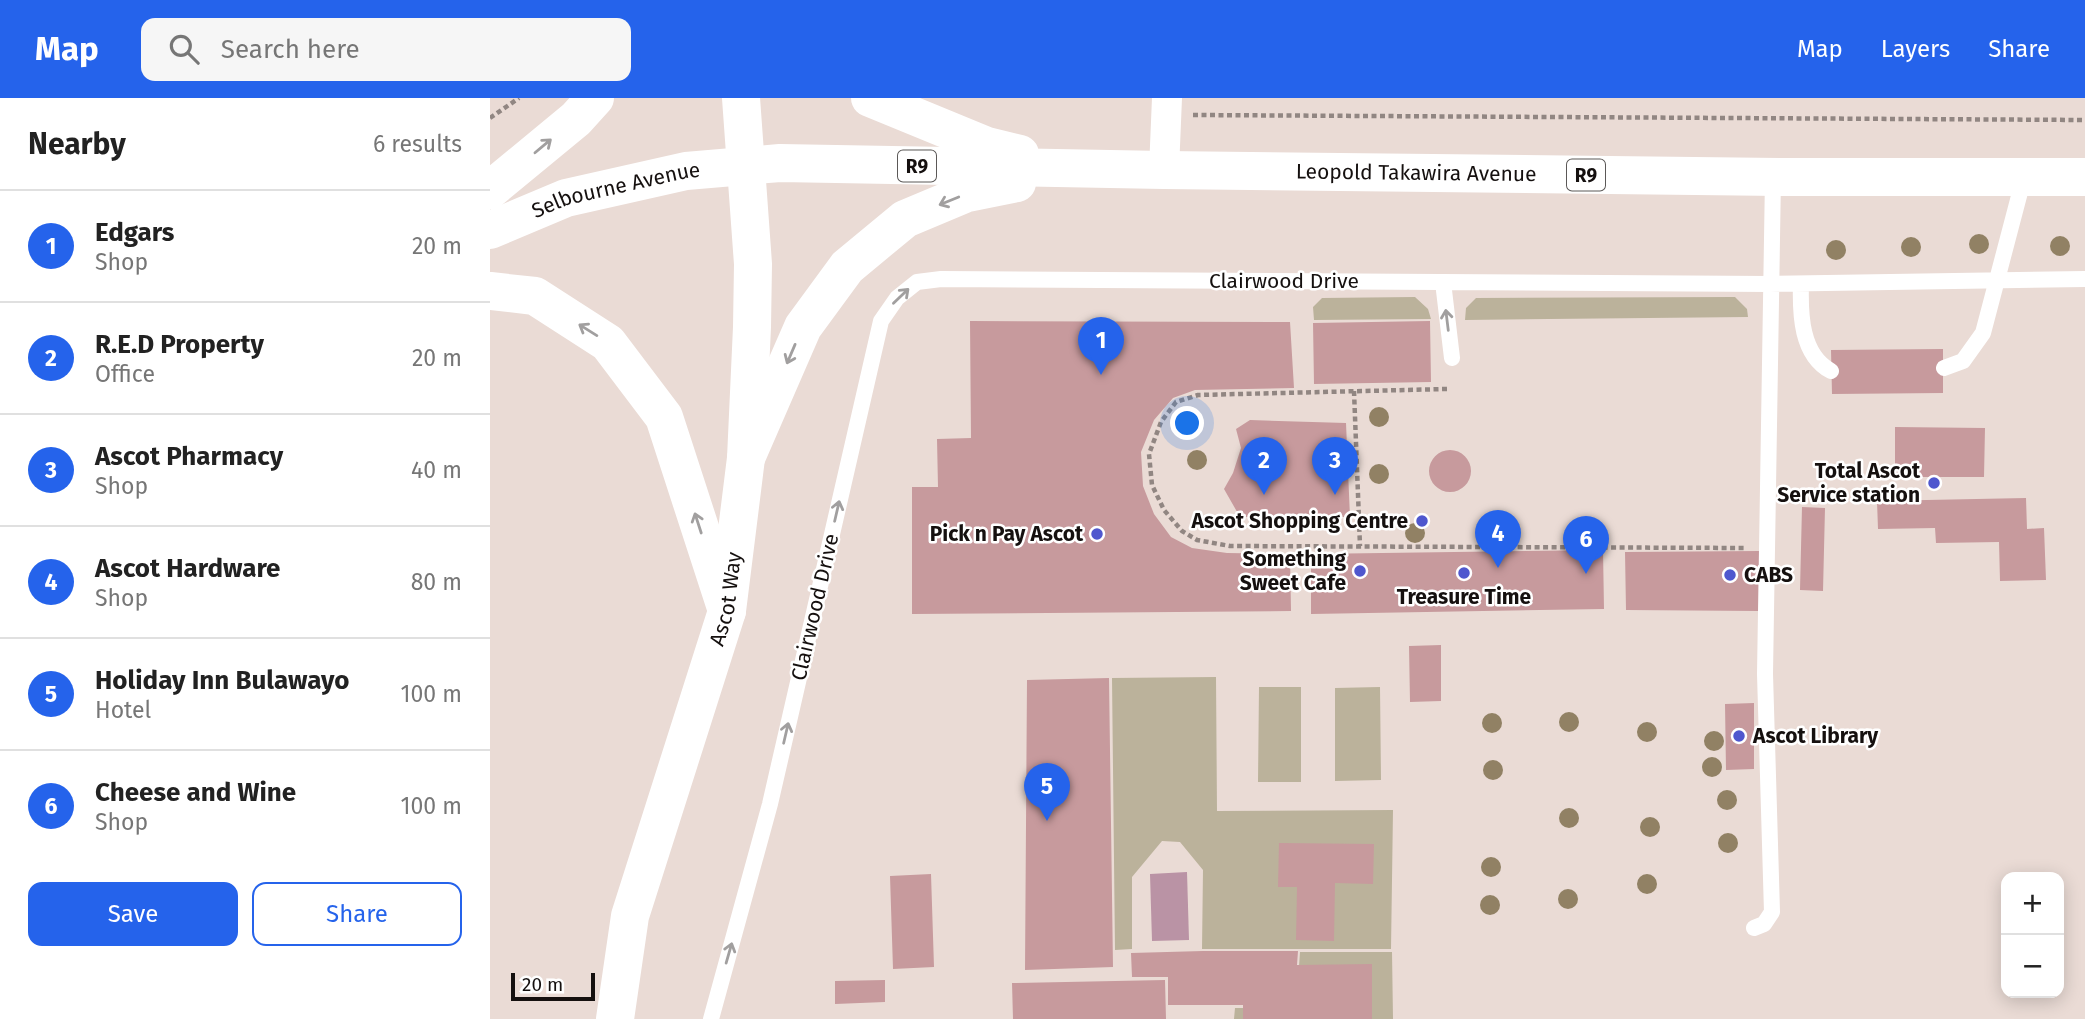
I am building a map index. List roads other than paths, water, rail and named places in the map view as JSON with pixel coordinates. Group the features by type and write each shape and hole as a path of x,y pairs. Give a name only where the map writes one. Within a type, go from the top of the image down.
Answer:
{"main road":[{"path":"490,190 576,119 595,98"},
{"name":"Ascot Way","path":"615,1019 630,916 727,611 746,458 753,264 741,98"},
{"path":"870,98 987,146 1087,169"},
{"name":"Leopold Takawira Avenue","path":"747,166 780,163 1773,177 2085,177"},
{"name":"Selbourne Avenue","path":"490,230 534,209 566,198 686,171 747,166"},
{"path":"746,458 803,327 847,267 905,219 967,193 1087,169"},
{"path":"490,291 535,296 608,343 664,416 727,611"}],"street":[{"path":"1164,170 1166,106"}],"lane":[{"path":"1754,928 1764,924 1772,912 1765,674 1773,177"},
{"path":"1944,368 1963,361 1983,333 2024,177"},
{"name":"Clairwood Drive","path":"710,1019 770,804 881,321 897,298 917,282 941,279 1801,284 2085,279"},
{"path":"1443,282 1452,358"},
{"path":"1801,284 1800,320 1812,353 1821,365 1831,371"}],"place":[{"name":"Edgars","path":"1101,375"},
{"name":"Total Ascot Service station","path":"1934,483"},
{"name":"R.E.D Property","path":"1264,495"},
{"name":"Ascot Pharmacy","path":"1335,495"},
{"name":"Ascot Shopping Centre","path":"1422,521"},
{"name":"Pick n Pay Ascot","path":"1097,534"},
{"name":"Ascot Hardware","path":"1498,568"},
{"name":"Something Sweet Cafe","path":"1360,571"},
{"name":"Treasure Time","path":"1464,573"},
{"name":"Cheese and Wine","path":"1586,574"},
{"name":"CABS","path":"1730,575"},
{"name":"Ascot Library","path":"1739,736"},
{"name":"Holiday Inn Bulawayo","path":"1047,821"}]}
